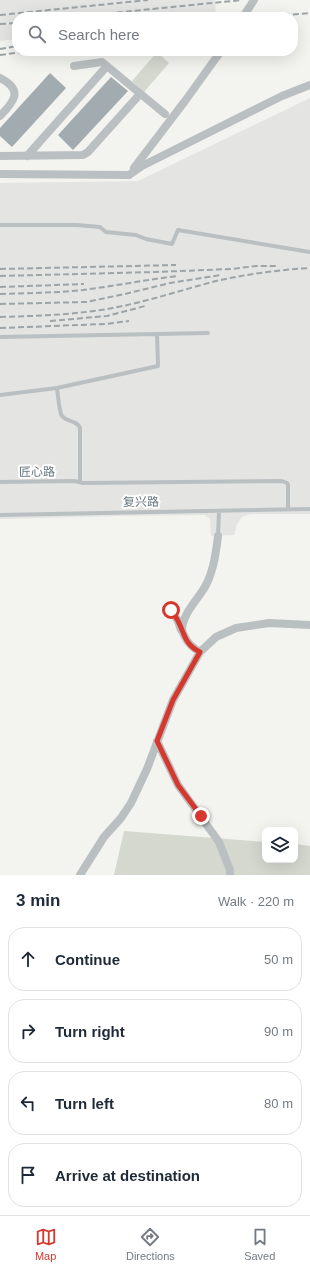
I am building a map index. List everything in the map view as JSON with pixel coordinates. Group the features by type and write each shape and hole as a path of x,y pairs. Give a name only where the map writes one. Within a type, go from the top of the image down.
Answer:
{"street":[{"path":"246,12 254,0"},
{"path":"129,175 217,56"},
{"path":"74,66 102,62 165,114"},
{"path":"27,156 107,66"},
{"path":"0,78 14,90 15,95 11,105 0,116"},
{"path":"0,174 129,175 142,166 282,96 310,85"},
{"path":"0,156 83,155 88,152 140,94"},
{"path":"181,630 184,619 206,585 213,570 218,536"},
{"path":"171,610 178,621 186,640 192,648 200,652"},
{"path":"80,875 104,837 121,818 131,803 147,769 173,700 200,652 216,637 236,628 269,623 310,625"},
{"path":"157,741 178,785 219,842 230,875"}],"lane":[{"path":"0,225 77,225 100,227 106,232 136,235 146,239 172,244 178,230 310,252"},
{"path":"0,337 208,333"},
{"path":"0,395 57,388 158,366 157,334"},
{"path":"57,388 61,415 78,424 80,428 80,482"},
{"name":"匠心路","path":"0,482 282,480 287,483 288,486 286,509"},
{"name":"复兴路","path":"0,515 310,509"},
{"path":"218,536 219,511"}],"shaded area":[{"path":"0,0 215,0 216,12 12,12 12,40 0,41"},
{"path":"154,56 161,56 169,63 144,92 132,81"},
{"path":"310,98 310,514 249,514 242,517 237,524 234,535 211,536 210,519 205,515 0,519 0,183 138,181"},
{"path":"124,831 262,842 262,863 298,863 298,844 310,846 310,875 114,875"}],"building":[{"path":"50,73 66,88 12,147 0,136 0,128"},
{"path":"111,77 128,91 73,150 58,135"}],"railway":[{"path":"30,12 148,0"},
{"path":"122,12 242,0"},
{"path":"298,14 310,13"},
{"path":"0,15 12,14"},
{"path":"0,24 12,23"},
{"path":"0,49 12,47"},
{"path":"0,55 12,53"},
{"path":"0,269 176,265"},
{"path":"0,276 155,272 278,266"},
{"path":"0,317 38,316 101,310 145,301 216,281 263,273 310,268"},
{"path":"0,304 86,302 170,283 221,275"},
{"path":"0,294 83,290 177,276"},
{"path":"0,287 84,284"},
{"path":"50,321 107,316 145,306"},
{"path":"0,328 105,324 129,321"}],"route":[{"path":"171,610 178,621 186,640 192,648 200,652 173,700 157,741 178,785 201,816"}]}
